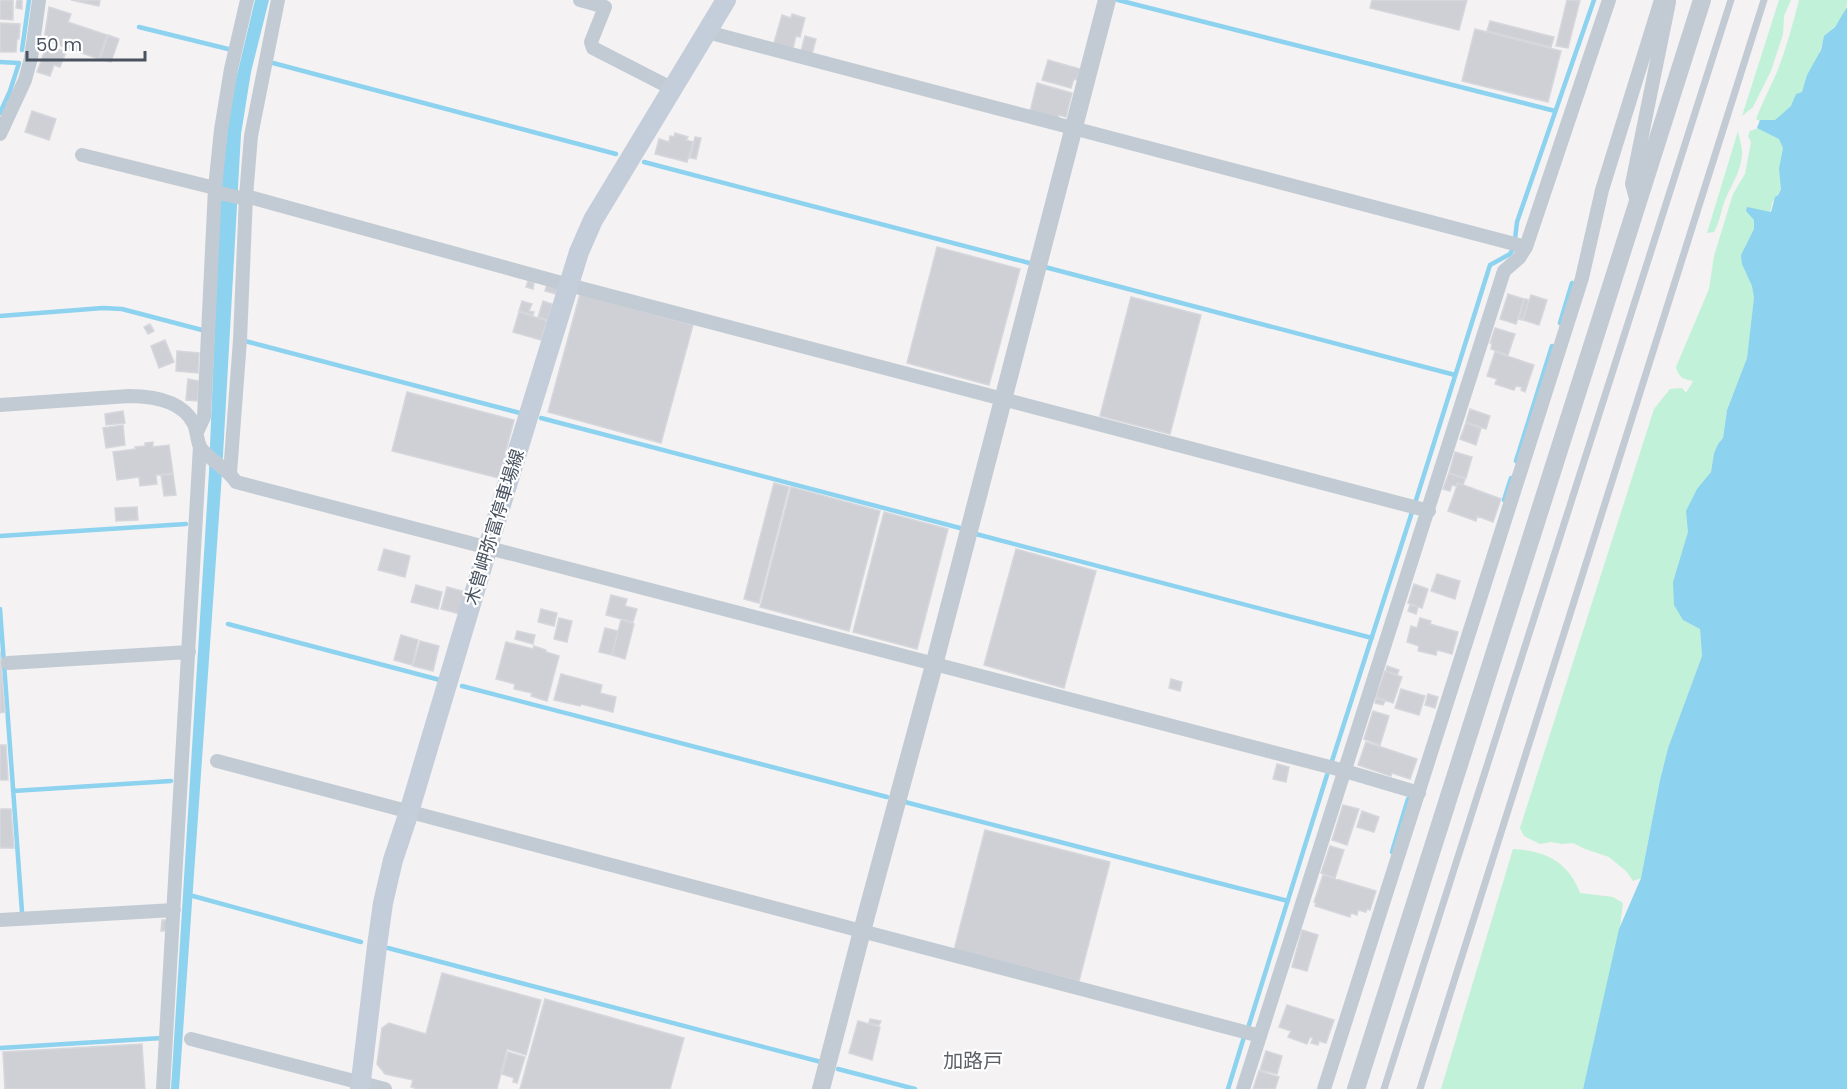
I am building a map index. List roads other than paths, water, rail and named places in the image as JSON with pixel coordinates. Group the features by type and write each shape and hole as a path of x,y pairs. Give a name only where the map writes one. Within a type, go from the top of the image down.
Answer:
{"main road":[{"name":"木曽岬弥富停車場線","path":"360,1086 384,903 393,860 579,252 593,220 726,0"}],"street":[{"path":"0,134 25,80 31,58 39,0"},
{"path":"197,432 204,417 221,130 229,79 247,0"},
{"path":"230,473 240,340 245,198 251,136 278,0"},
{"path":"580,0 605,7 591,42 593,48 673,88"},
{"path":"821,1089 1107,0"},
{"path":"1243,1089 1504,271 1519,258 1526,247 1609,0"},
{"path":"1637,202 1632,184 1666,0"},
{"path":"1324,1089 1582,278 1602,190 1666,0"},
{"path":"1356,1089 1702,0"},
{"path":"707,32 1526,247"},
{"path":"82,155 1429,511"},
{"path":"0,405 148,396 164,400 180,409 192,421 203,449 164,1089"},
{"path":"203,449 230,473 236,483 1345,771 1419,793"},
{"path":"8,663 189,652"},
{"path":"217,761 1260,1035"},
{"path":"0,920 174,910"},
{"path":"191,1039 360,1086 385,1089"}],"lane":[{"path":"1384,1089 1731,0"},
{"path":"1420,1089 1764,0"}],"water":[{"path":"255,0 269,0 251,72 241,134 222,473 179,1089 171,1089 209,472 220,197 231,100"},
{"path":"1847,7 1847,1089 1583,1089 1619,929 1641,878 1668,748 1702,656 1700,629 1683,620 1674,605 1673,582 1688,532 1686,511 1697,489 1711,472 1714,453 1723,438 1727,410 1747,358 1754,297 1741,255 1754,229 1754,220 1746,211 1747,207 1771,212 1775,197 1781,189 1779,169 1783,148 1779,139 1757,128 1760,120 1775,120 1791,106 1796,94 1802,92 1807,75 1821,50 1824,36 1835,27"}],"waterway":[{"path":"22,50 29,0"},
{"path":"1118,0 1555,111"},
{"path":"1515,239 1517,222 1594,0"},
{"path":"139,27 228,49"},
{"path":"0,62 19,63 0,113"},
{"path":"273,63 616,154"},
{"path":"644,162 1033,264"},
{"path":"1416,500 1490,265 1510,254 1513,249"},
{"path":"1041,266 1455,375"},
{"path":"1560,323 1572,283"},
{"path":"0,316 103,308 122,309 202,330"},
{"path":"245,341 520,413"},
{"path":"1516,461 1552,346"},
{"path":"541,418 960,528"},
{"path":"1504,500 1511,478"},
{"path":"1332,761 1412,512"},
{"path":"0,536 186,524"},
{"path":"976,534 1372,638"},
{"path":"0,609 22,912"},
{"path":"228,624 440,680"},
{"path":"462,686 887,797"},
{"path":"1248,1028 1327,775"},
{"path":"13,791 171,781"},
{"path":"1392,852 1408,799"},
{"path":"905,802 1288,901"},
{"path":"193,896 361,942"},
{"path":"388,948 821,1062"},
{"path":"1228,1089 1244,1037"},
{"path":"0,1048 162,1038"},
{"path":"838,1069 915,1089"}],"district":[{"name":"加路戸","path":"973,1061"}]}
